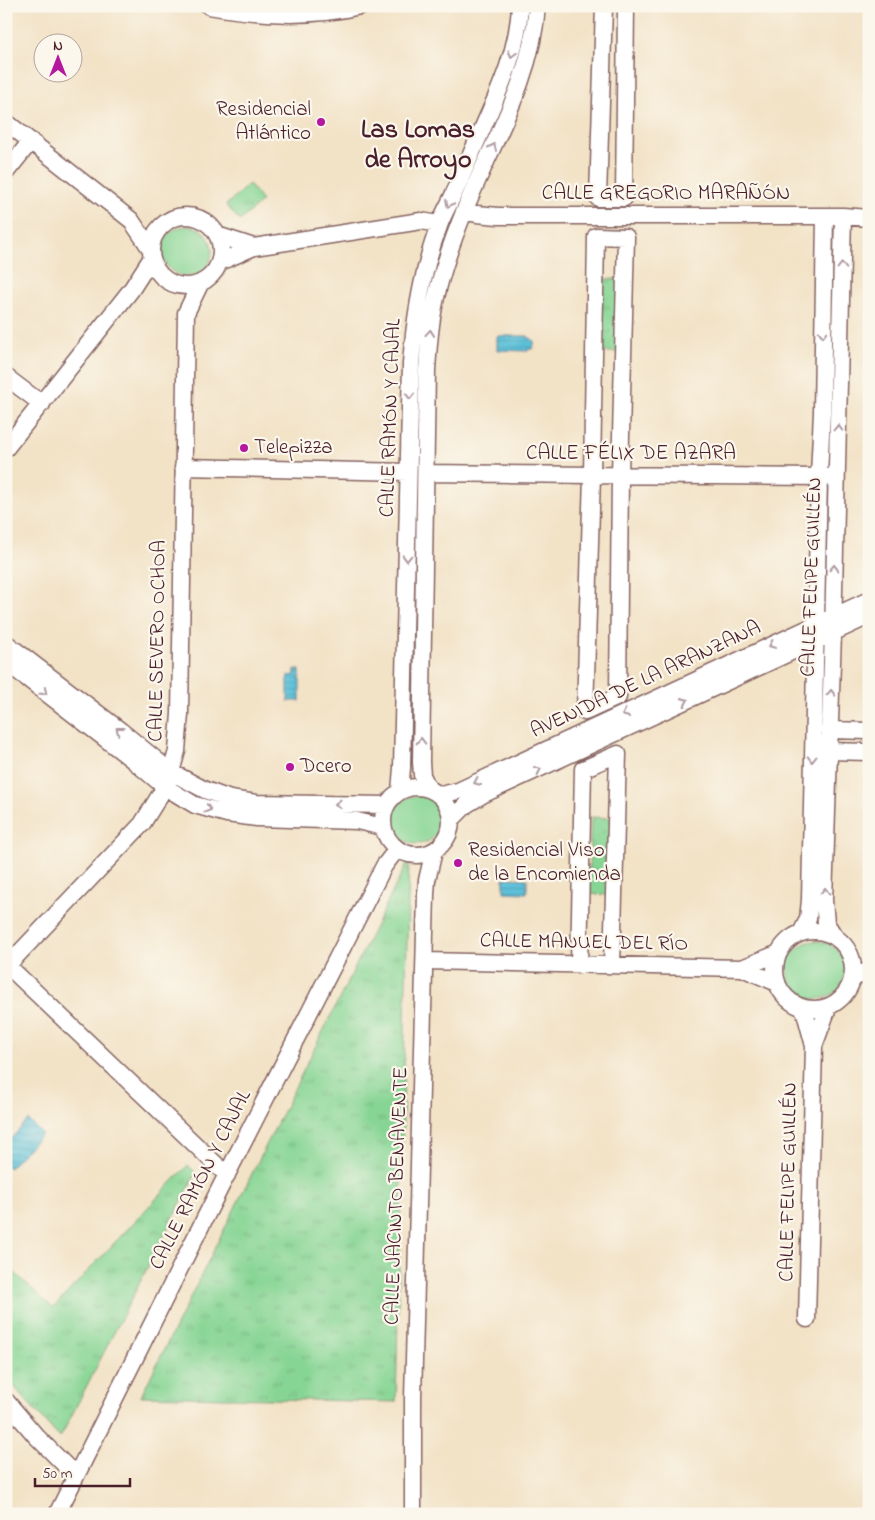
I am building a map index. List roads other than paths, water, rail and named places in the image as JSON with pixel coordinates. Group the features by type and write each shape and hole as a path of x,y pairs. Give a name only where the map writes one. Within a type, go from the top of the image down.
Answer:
{"street":[{"path":"210,6 239,12 265,14 305,14 360,6"},
{"name":"CALLE RAMÓN Y CAJAL","path":"400,791 411,363 414,320 426,264 439,224 503,82 513,50 520,6"},
{"name":"CALLE RAMÓN Y CAJAL","path":"434,792 422,775 421,762 427,370 431,324 445,263 464,211 520,86 529,57 537,6"},
{"path":"604,6 598,198 624,198 626,6"},
{"path":"6,122 131,220 151,253"},
{"path":"6,172 30,141"},
{"path":"614,198 614,236"},
{"name":"CALLE GREGORIO MARAÑÓN","path":"464,211 498,216 843,216 869,218"},
{"path":"183,216 203,220 218,235 222,253 220,262 216,271 209,279 200,284 192,287 174,285 160,276 154,268 151,253 152,239 164,223 173,218 183,216"},
{"name":"CALLE FELIPE GUILLÉN","path":"801,933 808,919 810,900 825,216"},
{"name":"CALLE FELIPE GUILLÉN","path":"835,937 826,923 824,900 843,216"},
{"path":"131,220 164,223"},
{"path":"220,262 254,247 420,221 439,224"},
{"path":"218,235 254,247"},
{"path":"596,236 614,236 626,237 620,475 618,697 585,712 592,476 596,236"},
{"path":"6,448 131,290 151,253"},
{"path":"131,290 160,276"},
{"name":"CALLE SEVERO OCHOA","path":"186,313 200,284"},
{"name":"CALLE SEVERO OCHOA","path":"7,965 142,824 168,780 177,750 180,714 186,313 174,285"},
{"path":"6,377 42,404"},
{"path":"183,467 408,472"},
{"name":"CALLE FÉLIX DE AZARA","path":"426,473 836,477"},
{"name":"AVENIDA DE LA ARANZANA","path":"451,820 466,805 484,794 601,740 816,633 869,600"},
{"name":"AVENIDA DE LA ARANZANA","path":"833,624 869,616"},
{"name":"AVENIDA DE LA ARANZANA","path":"434,792 458,791 602,724 816,633"},
{"path":"6,643 121,731 195,805 227,814 257,818 357,820 390,839 408,854 426,853 439,847 447,837 451,820 446,802 434,792 416,787 400,791 386,805 382,816 390,839"},
{"path":"6,662 134,761 168,780 230,799 256,803 386,805"},
{"path":"601,761 602,705"},
{"path":"830,730 869,731"},
{"path":"829,750 869,752"},
{"path":"579,965 583,768 618,754 612,966"},
{"name":"CALLE RAMÓN Y CAJAL","path":"57,1514 384,866 390,839"},
{"name":"CALLE JACINTO BENAVENTE","path":"413,1514 413,1399 427,880 426,853"},
{"path":"812,931 824,932 835,937 845,946 852,958 854,971 846,994 828,1008 804,1009 792,1004 783,994 777,983 775,968 779,953 784,945 801,933 812,931"},
{"name":"CALLE MANUEL DEL RÍO","path":"742,968 779,953"},
{"path":"852,958 869,959"},
{"name":"CALLE MANUEL DEL RÍO","path":"425,961 742,968 777,983"},
{"path":"7,965 227,1175"},
{"path":"852,979 869,970"},
{"name":"CALLE FELIPE GUILLÉN","path":"814,1046 828,1008"},
{"name":"CALLE FELIPE GUILLÉN","path":"804,1009 814,1046 807,1319"},
{"path":"6,1401 36,1436 76,1476"}],"water":[{"path":"497,336 528,336 528,338 534,341 534,345 528,351 497,350"},
{"path":"295,669 300,670 300,701 288,701 288,676 295,675"},
{"path":"504,878 527,879 527,893 504,892"},
{"path":"28,1120 42,1134 9,1168 6,1165 6,1144"}],"place":[{"name":"Residencial Atlántico","path":"321,122"},
{"name":"Telepizza","path":"244,448"},
{"name":"Dcero","path":"290,767"},
{"name":"Residencial Viso de la Encomienda","path":"458,863"}],"district":[{"name":"Las Lomas de Arroyo","path":"418,146"}]}
